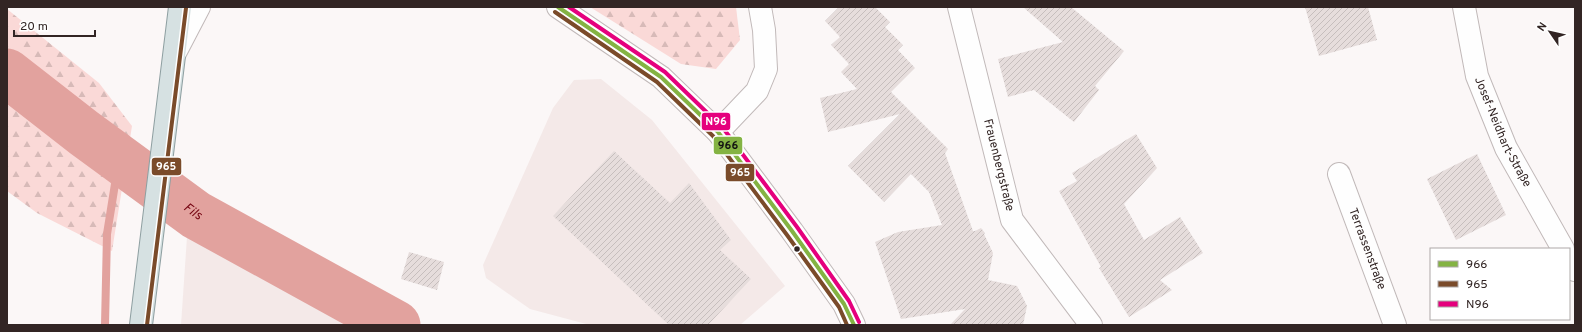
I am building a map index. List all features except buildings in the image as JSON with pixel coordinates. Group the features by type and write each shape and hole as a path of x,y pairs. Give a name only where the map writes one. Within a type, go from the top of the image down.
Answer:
{"main road":[{"path":"141,325 180,7"}],"street":[{"path":"173,55 199,7"},
{"path":"558,7 661,77 718,132 840,298 854,325"},
{"path":"718,132 756,91 766,69 764,30 760,7"},
{"name":"Frauenbergstraße","path":"959,7 1012,220 1091,325"},
{"name":"Josef-Neidhart-Straße","path":"1464,7 1477,76 1506,148 1562,248"},
{"name":"Terrassenstraße","path":"1339,174 1395,325"}],"shaded area":[{"path":"601,79 652,120 785,286 740,325 590,325 530,309 486,278 483,265 553,108 574,80"},
{"path":"188,222 366,325 181,325"}],"green space":[{"path":"590,7 736,7 740,40 716,69 681,64"},
{"path":"7,9 99,83 132,126 112,251 37,213 7,191"}],"waterway":[{"name":"Fils","path":"7,73 84,133 196,215 396,325"},
{"path":"105,325 107,234 119,159"}],"transit line":[{"name":"966","path":"558,7 661,77 718,132 844,304 854,325"},
{"name":"N96","path":"569,7 665,72 723,128 797,227 849,301 859,322"},
{"name":"965","path":"147,325 186,8"},
{"name":"965","path":"555,12 657,82 713,136 839,307 847,325"}]}
